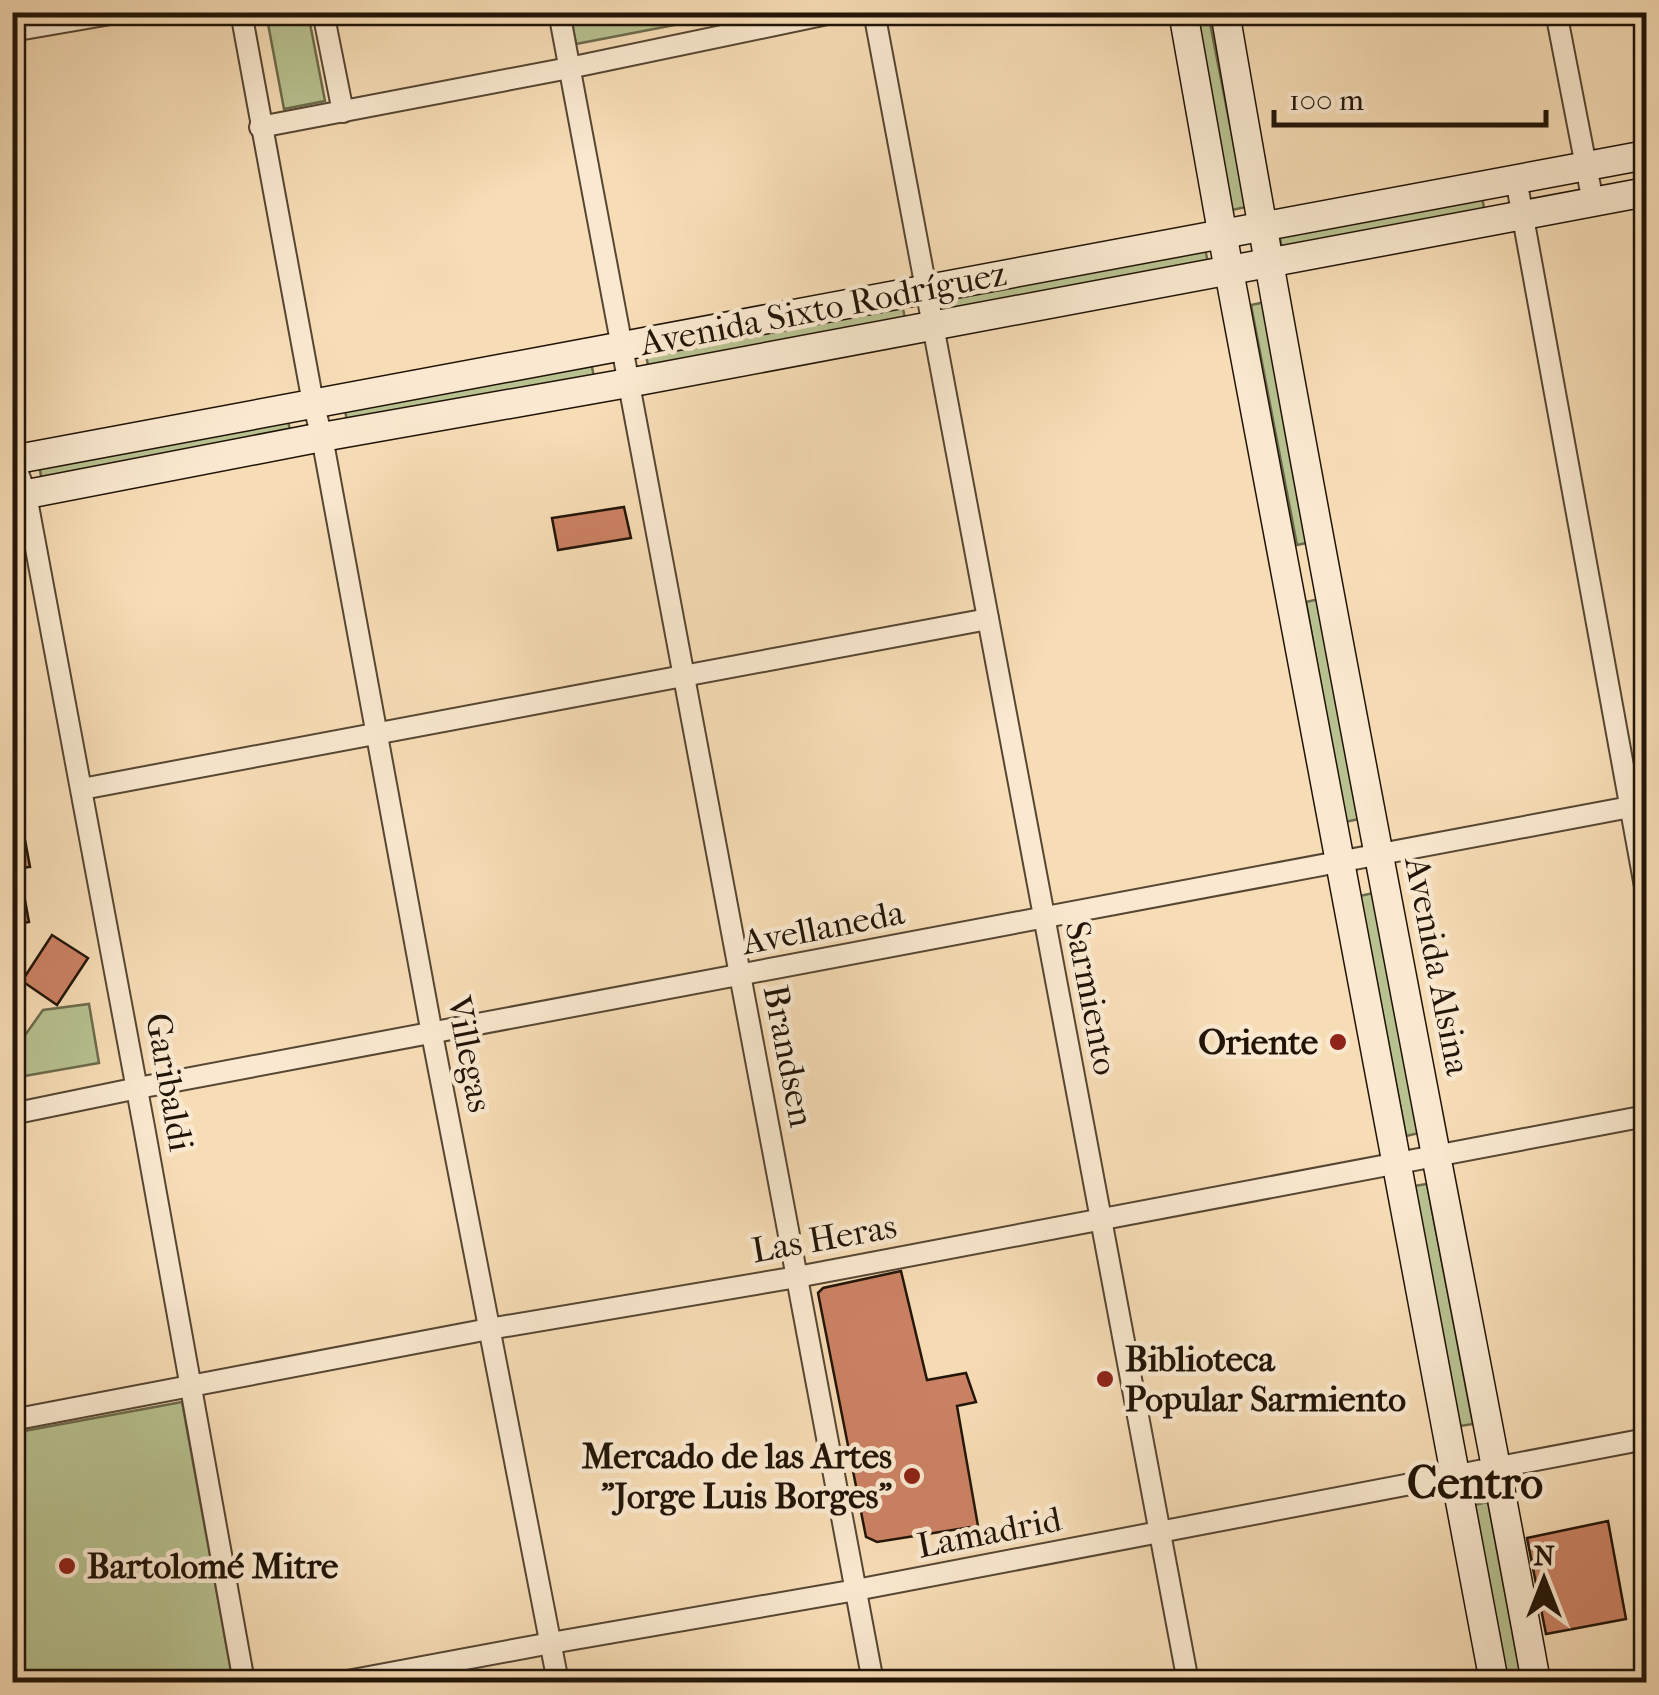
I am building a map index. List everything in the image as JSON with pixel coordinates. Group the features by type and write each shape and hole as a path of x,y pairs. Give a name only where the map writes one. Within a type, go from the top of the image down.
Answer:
{"main road":[{"path":"1182,12 1494,1682"},
{"name":"Avenida Alsina","path":"1225,12 1536,1682"},
{"name":"Avenida Sixto Rodríguez","path":"13,459 1646,155"},
{"name":"Avenida Sixto Rodríguez","path":"19,496 1646,192"},
{"path":"1286,577 1326,570"}],"street":[{"path":"12,31 122,12"},
{"name":"Villegas","path":"241,12 558,1682"},
{"path":"324,12 343,112"},
{"name":"Brandsen","path":"558,12 873,1682"},
{"path":"260,127 837,12"},
{"name":"Sarmiento","path":"874,12 1188,1682"},
{"path":"1556,12 1593,202"},
{"path":"1516,179 1639,805 1646,892"},
{"name":"Garibaldi","path":"13,459 82,789 244,1682"},
{"path":"82,789 988,619"},
{"name":"Avellaneda","path":"12,1114 1639,805"},
{"name":"Las Heras","path":"12,1420 1646,1116"},
{"name":"Lamadrid","path":"342,1682 856,1590 1646,1440"}],"green space":[{"path":"570,12 737,12 737,13 576,44"},
{"path":"266,13 308,13 325,101 284,109"},
{"path":"1194,13 1208,13 1246,207 1232,210"},
{"path":"1482,196 1485,214 1282,251 1279,232"},
{"path":"1205,249 1209,267 951,315 948,296"},
{"path":"1265,302 1311,542 1297,545 1251,305"},
{"path":"902,304 906,323 649,370 645,351"},
{"path":"591,362 595,382 348,429 345,409"},
{"path":"288,419 291,438 42,482 39,464"},
{"path":"1319,599 1359,819 1345,822 1306,602"},
{"path":"1373,893 1419,1133 1406,1136 1360,896"},
{"path":"89,1004 99,1063 13,1078 13,1052 43,1010"},
{"path":"1427,1184 1473,1424 1460,1426 1414,1186"},
{"path":"182,1402 233,1682 13,1682 13,1433"},
{"path":"1488,1502 1522,1682 1508,1682 1474,1505"}],"building":[{"path":"624,507 631,538 558,550 552,518"},
{"path":"20,813 30,867 12,869 12,814"},
{"path":"12,873 20,873 29,922 12,925"},
{"path":"52,935 88,958 57,1005 22,981"},
{"path":"901,1271 927,1380 966,1373 976,1402 957,1406 978,1526 877,1542 866,1537 818,1293 823,1288"},
{"path":"1608,1521 1626,1619 1546,1634 1527,1538"}],"place":[{"name":"Oriente","path":"1338,1042"},
{"name":"Biblioteca Popular Sarmiento","path":"1105,1379"},
{"name":"Mercado de las Artes \"Jorge Luis Borges\"","path":"912,1476"},
{"name":"Bartolomé Mitre","path":"67,1566"}],"district":[{"name":"Centro","path":"1475,1482"}]}
